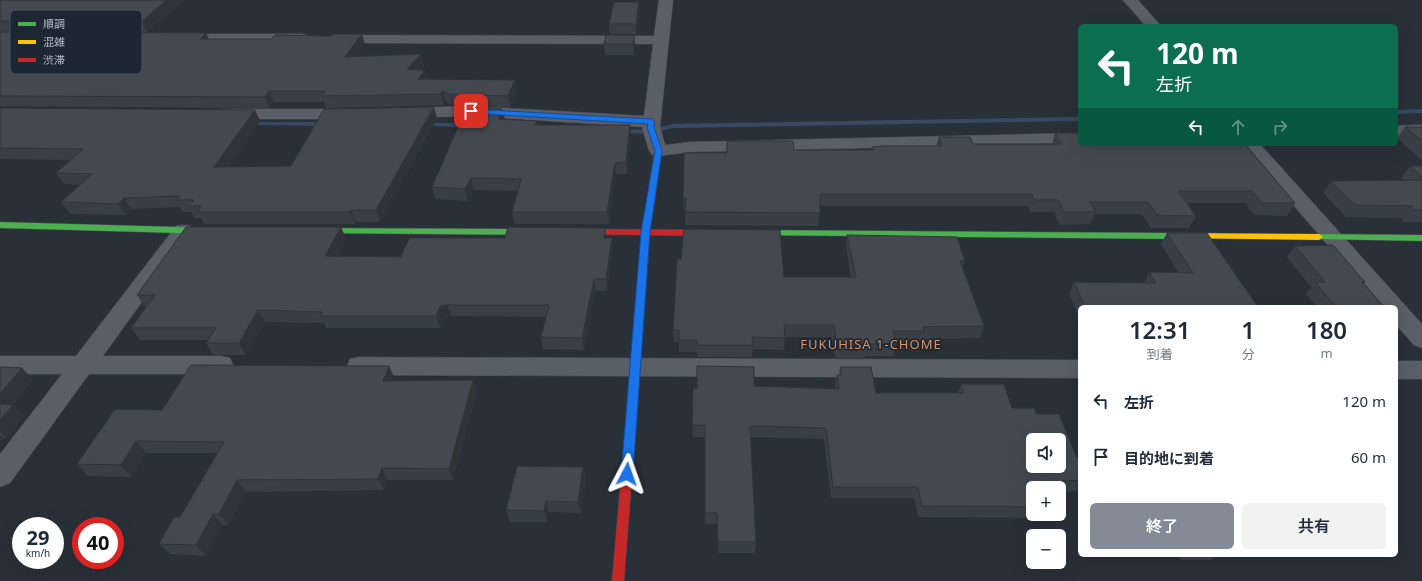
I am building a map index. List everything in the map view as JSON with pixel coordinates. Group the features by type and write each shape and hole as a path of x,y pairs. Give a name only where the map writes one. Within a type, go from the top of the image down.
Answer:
{"street":[{"path":"618,581 661,40 666,0"},
{"path":"1130,0 1152,24"},
{"path":"167,38 661,40"},
{"path":"386,113 471,111 654,135 690,147 1078,138"},
{"path":"215,114 363,113"},
{"path":"1398,131 1422,130"},
{"path":"1252,146 1392,305"},
{"path":"0,225 223,231"},
{"path":"0,474 183,231"},
{"path":"302,231 550,232"},
{"path":"566,232 726,233"},
{"path":"741,233 1422,238"},
{"path":"1398,312 1422,339"},
{"path":"0,365 241,366"},
{"path":"336,366 1078,369"},
{"path":"1398,370 1422,370"}],"building":[{"path":"0,0 167,0 142,21 142,10 10,10 10,21 0,21"},
{"path":"614,2 639,2 636,24 609,24"},
{"path":"0,32 10,32 10,74 142,74 142,33 206,33 200,39 271,39 275,35 331,36 334,34 362,34 345,57 421,54 407,69 425,70 418,79 515,80 508,96 449,94 443,91 441,94 321,96 325,91 269,91 265,97 0,96"},
{"path":"606,35 634,35 633,44 604,44"},
{"path":"467,106 502,109 498,119 537,121 535,125 630,125 626,162 615,163 607,212 512,212 521,179 471,178 465,189 432,187"},
{"path":"434,107 376,210 351,210 350,212 197,212 201,206 188,206 194,200 176,200 180,196 124,198 118,204 61,202 92,174 56,173 83,149 0,148 0,108 255,110 214,167 291,166 324,109"},
{"path":"1405,127 1422,127 1422,141"},
{"path":"1055,133 1078,133 1078,146 1247,146 1295,203 1262,203 1252,191 1178,191 1196,216 1157,215 1148,202 1090,202 1096,212 1064,212 1058,200 1034,200 1032,194 820,194 820,213 685,212 686,198 683,198 684,153 727,153 727,141 793,141 794,150 873,150 872,147 883,146 942,146 939,137 970,137 973,144 1061,144"},
{"path":"1410,166 1422,166 1422,177"},
{"path":"1422,180 1422,210 1412,210 1412,206 1355,205 1331,181"},
{"path":"186,227 341,227 325,256 401,257 409,238 505,238 508,227 605,228 604,238 612,238 606,279 594,279 582,338 541,337 549,305 447,305 440,306 436,316 320,316 323,312 258,310 239,343 206,343 216,328 131,328 155,295 137,295"},
{"path":"684,229 780,230 784,277 856,277 847,235 957,237 965,261 960,261 984,326 923,327 924,331 893,331 896,344 867,344 867,346 837,346 834,325 784,325 785,338 752,337 753,345 697,345 697,340 679,340 679,330 673,330 677,259 681,259"},
{"path":"1167,233 1207,233 1257,305 1084,305 1074,282 1156,283 1149,272 1193,273"},
{"path":"1333,245 1365,282 1362,282 1382,305 1334,305 1315,282 1325,282 1295,246"},
{"path":"191,365 389,366 383,381 473,380 449,469 382,468 378,479 237,480 219,514 213,514 196,545 159,544 174,517 180,517 224,442 136,441 121,465 77,464 115,409 162,410"},
{"path":"697,366 754,367 754,386 839,389 837,375 842,375 840,367 871,367 876,393 963,393 961,384 1004,384 1012,408 1034,408 1037,414 1059,414 1078,458 1078,480 1026,481 1026,507 922,506 918,487 833,487 826,428 750,426 756,542 718,542 717,513 705,513 705,425 692,425 693,388 697,388"},
{"path":"0,367 22,368 0,394"},
{"path":"0,404 13,405 0,420"},
{"path":"517,466 583,467 578,502 546,501 544,511 506,510"}],"waterway":[{"path":"1398,112 1422,111"},
{"path":"619,131 649,132 673,126 1078,119"},
{"path":"247,124 327,124"},
{"path":"421,124 471,126"}],"traffic: fast":[{"path":"631,422 646,232 658,151"},
{"path":"0,225 213,231"},
{"path":"313,231 537,232"},
{"path":"751,233 1174,236"},
{"path":"1319,237 1422,238"}],"traffic: slow":[{"path":"1174,236 1319,237"}],"traffic: jam":[{"path":"575,232 713,233"},
{"path":"618,581 631,422"}],"district":[{"name":"FUKUHISA 1-CHOME","path":"871,344"}],"route":[{"path":"471,111 652,122 651,127 657,142 658,151 646,232 627,474"}]}
